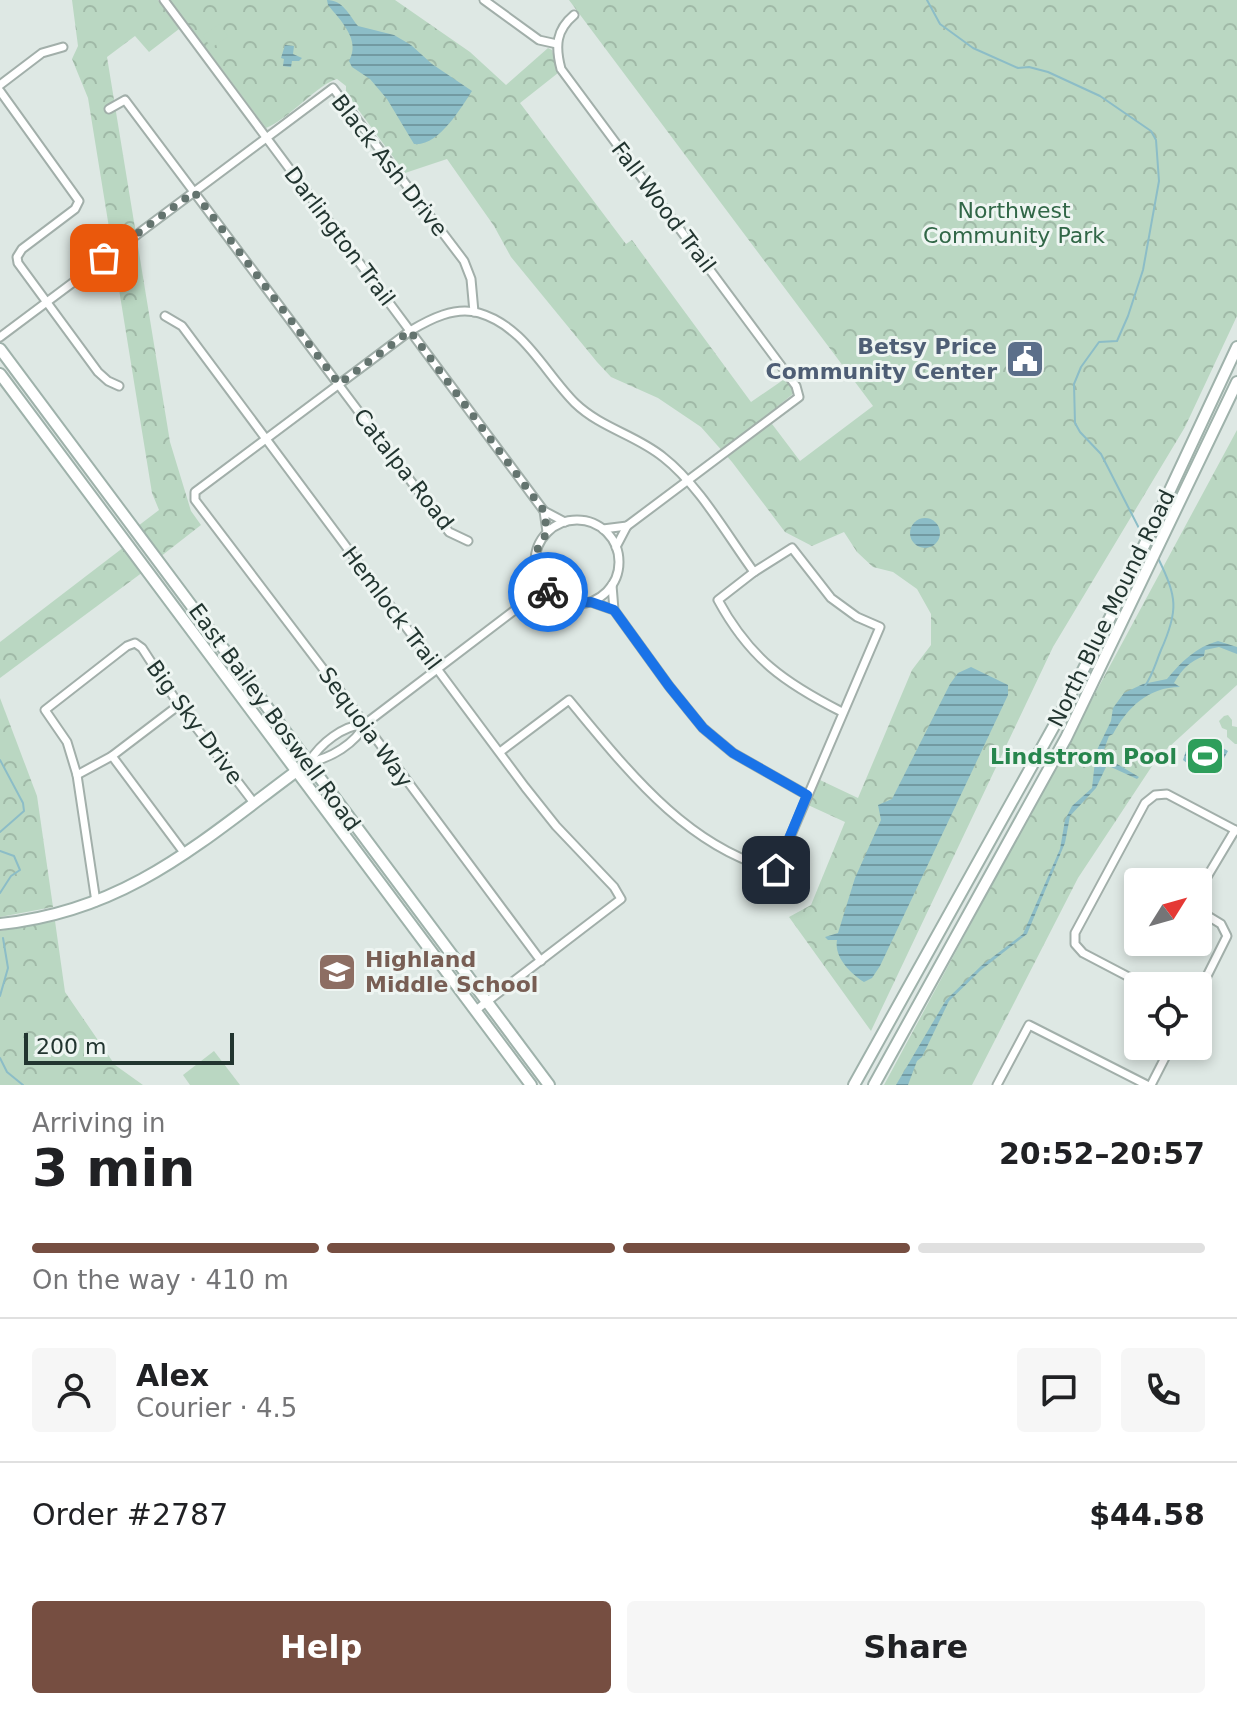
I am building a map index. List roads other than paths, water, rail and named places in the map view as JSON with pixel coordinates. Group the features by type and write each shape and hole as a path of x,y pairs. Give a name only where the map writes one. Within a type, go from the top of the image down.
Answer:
{"main road":[{"name":"North Blue Mound Road","path":"854,1085 1059,717 1132,571 1237,347"},
{"name":"East Bailey Boswell Road","path":"0,349 549,1085"},
{"name":"East Bailey Boswell Road","path":"0,374 531,1085"},
{"name":"North Blue Mound Road","path":"860,1074 874,1084 1066,738 1237,382"},
{"path":"0,924 51,916 96,902 138,883 186,854 309,762"},
{"path":"378,879 389,871"},
{"path":"404,913 414,906"},
{"path":"501,1045 508,1042 531,1069 541,1074"}],"street":[{"name":"Darlington Trail","path":"164,0 544,511 565,522"},
{"path":"484,0 539,40 557,44 563,25 574,15"},
{"name":"Fall Wood Trail","path":"557,44 561,69 796,386 799,397 687,481"},
{"path":"63,47 42,53 0,88 79,201 75,209 22,249 17,257 46,303 98,372 119,386"},
{"name":"Black Ash Drive","path":"0,337 333,88 464,261 471,279 474,312"},
{"name":"Catalpa Road","path":"109,109 125,100 449,532 468,541"},
{"path":"266,439 410,331 442,315 474,312 497,320 515,331 576,404 601,424 663,457 687,481 754,572"},
{"name":"Hemlock Trail","path":"165,316 182,326 556,826 614,887 621,899 541,961"},
{"name":"Sequoia Way","path":"266,439 195,492 195,500 541,961"},
{"path":"616,547 627,526 687,481"},
{"name":"Darlington Trail","path":"544,511 547,532"},
{"path":"524,603 537,574 536,552 547,532 565,522 585,521 603,529 616,547 618,573 612,585 591,602"},
{"path":"603,529 627,526"},
{"path":"500,752 569,700 636,780 688,825 730,852 756,865 776,870 880,627 857,617 831,598 792,548 718,600 765,663 795,688 842,712"},
{"path":"537,574 550,594 570,603 591,602 614,610"},
{"path":"612,585 614,610 703,728 733,753 807,795"},
{"path":"309,762 325,760 360,734 365,724 524,603 550,594"},
{"name":"Big Sky Drive","path":"77,775 67,742 45,710 135,643 142,648 179,705 254,803"},
{"path":"96,902 77,775 112,756 179,705"},
{"path":"309,762 318,747 353,725 365,724"},
{"path":"112,756 186,854"},
{"path":"1124,974 1083,953 1075,944 1075,933 1150,797 1167,794 1236,830 1212,869"},
{"path":"1209,972 1227,936 1221,924 1212,919"},
{"path":"476,1010 541,961"},
{"path":"997,1085 1029,1025 1149,1085 1163,1060"}],"water":[{"path":"327,0 341,5 358,26 394,35 411,45 432,64 472,91 440,133 423,143 414,144 387,99 370,79 352,67 349,61 353,46 351,38"},
{"path":"285,45 294,46 293,54 302,58 292,61 291,67 283,66 284,59 281,58"},
{"path":"925,518 931,519 939,527 939,539 931,547 925,548 919,547 911,539 910,533 911,527 919,519"},
{"path":"1218,641 1237,647 1237,654 1219,647 1205,650 1204,656 1190,663 1177,678 1174,683 1180,687 1148,695 1132,708 1109,736 1102,755 1139,777 1137,779 1106,767 1096,788 1070,816 1065,843 1027,934 981,970 949,1001 922,1057 917,1061 908,1085 896,1085 946,1000 981,966 1023,934 1060,849 1065,820 1072,806 1092,788 1096,752 1111,721 1113,708 1124,693 1143,684 1167,679 1190,656"},
{"path":"971,667 1008,685 1008,695 880,966 872,978 864,982 844,964 837,940 825,937 838,933 855,878 881,820 878,805 892,799 950,684 958,673"},
{"name":"Lindstrom Pool","path":"1196,744 1214,748 1217,745 1228,751 1218,769 1207,762 1200,773 1183,760 1186,751"}],"waterway":[{"path":"927,0 940,24 973,48 1018,68 1029,67 1048,72 1100,96 1151,131 1156,140 1159,181 1143,270 1128,316 1117,341 1099,342 1081,367 1074,384 1075,423 1101,454 1143,536"},
{"path":"1145,686 1173,614 1172,594 1158,558"},
{"path":"0,760 23,803 24,811 0,832"},
{"path":"0,851 14,856 20,870 11,876 0,893"},
{"path":"0,996 8,968 3,938"},
{"path":"0,1058 7,1072 23,1085"}],"place":[{"name":"Betsy Price Community Center","path":"1025,359"},
{"name":"Lindstrom Pool","path":"1205,756"},
{"name":"Highland Middle School","path":"337,972"}],"park label":[{"name":"Northwest Community Park","path":"1014,222"}]}
